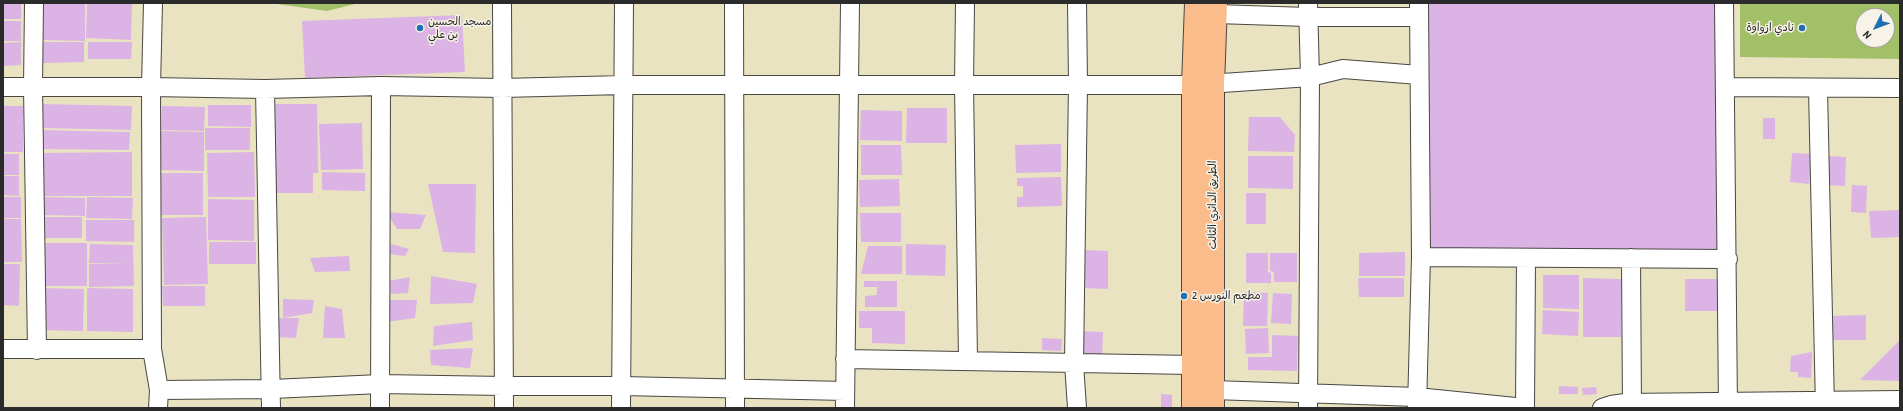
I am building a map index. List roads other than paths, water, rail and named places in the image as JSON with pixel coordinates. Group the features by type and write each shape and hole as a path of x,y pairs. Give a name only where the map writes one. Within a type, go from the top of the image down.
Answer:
{"highway":[{"name":"الطريق الدائري الثالث","path":"1196,3 1203,85 1213,399"},
{"name":"الطريق الدائري الثالث","path":"1193,408 1193,365 1203,85 1216,9"}],"street":[{"path":"34,3 33,87 36,350"},
{"path":"153,3 151,87 152,349 159,390 158,408"},
{"path":"502,3 504,408"},
{"path":"622,408 624,3"},
{"path":"734,3 733,86 735,408"},
{"path":"159,390 272,389 380,384 622,386 735,388 845,400 850,3"},
{"path":"965,3 964,84 968,361"},
{"path":"1077,3 1078,84 1074,363 1077,408"},
{"path":"1724,3 1728,259 1728,405"},
{"path":"1216,9 1419,10 1421,256 1417,403"},
{"path":"1308,10 1310,77 1309,401"},
{"path":"3,87 265,89 381,86 502,88 624,85 1203,85 1310,77 1343,69 1420,75"},
{"path":"380,408 381,86"},
{"path":"1726,87 1818,89 1900,88"},
{"path":"265,89 272,408"},
{"path":"1818,89 1825,404"},
{"path":"1421,256 1728,259"},
{"path":"1213,399 1417,403 1525,408 1526,258"},
{"path":"1631,258 1632,405"},
{"path":"3,349 152,349"},
{"path":"845,359 1193,365"},
{"path":"1602,408 1615,403 1632,405 1825,404 1900,400"}],"place":[{"name":"مسجد الحسين بن علي","path":"420,28"},
{"name":"نادي ازواوة","path":"1802,28"},
{"name":"مطعم النورس 2","path":"1184,296"}]}
